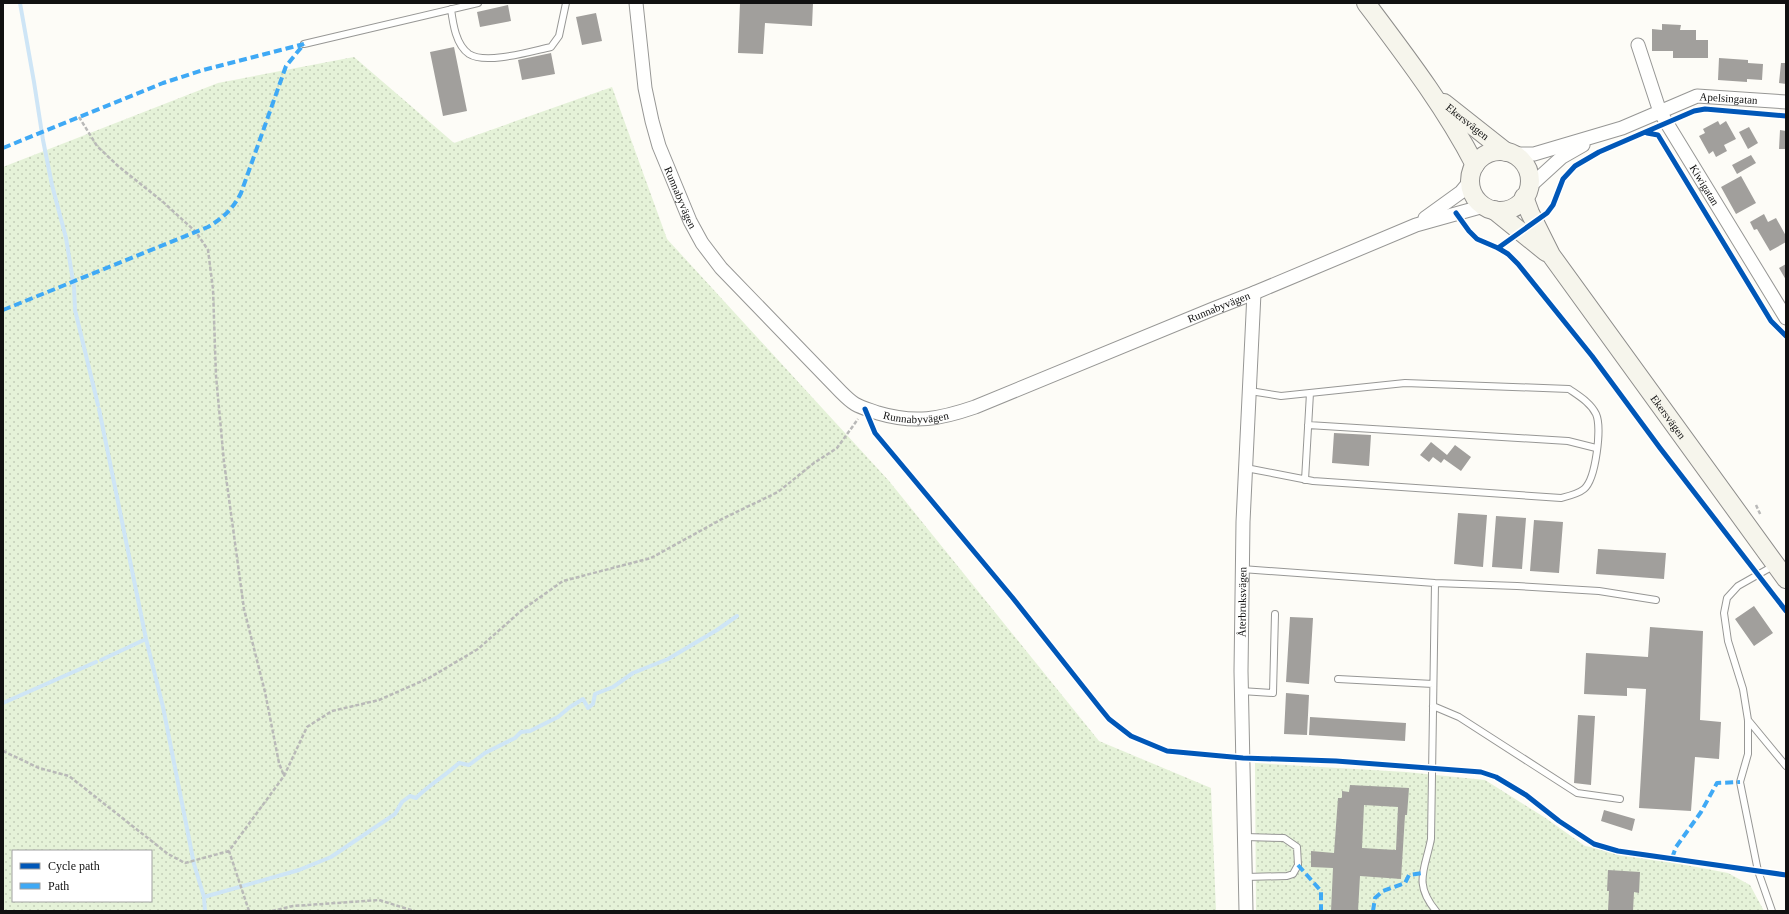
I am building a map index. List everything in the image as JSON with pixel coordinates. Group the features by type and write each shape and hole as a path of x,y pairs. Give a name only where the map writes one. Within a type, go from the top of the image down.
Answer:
{"main road":[{"name":"Ekersvägen","path":"1366,3 1430,89 1464,144 1472,173"},
{"name":"Ekersvägen","path":"1430,89 1454,111 1510,153"},
{"path":"1497,151 1510,153 1522,161 1528,171 1526,193 1518,204 1511,208 1503,210 1489,208 1474,196 1472,173 1480,158 1497,151"},
{"name":"Ekersvägen","path":"1526,193 1530,213 1551,255 1781,572"},
{"name":"Ekersvägen","path":"1489,208 1551,255"}],"street":[{"name":"Runnabyvägen","path":"636,3 645,88 652,122 659,146 677,191 690,221 702,243 721,268 854,404 865,409 905,419 925,420 948,416 975,407 1416,225 1489,208"},
{"name":"Kiwigatan","path":"1638,45 1660,112 1786,318"},
{"name":"Apelsingatan","path":"1510,153 1534,154 1607,132 1632,124 1687,99 1702,95 1786,102"},
{"name":"Apelsingatan","path":"1526,193 1562,157 1607,132"},
{"name":"Runnabyvägen","path":"1416,225 1461,192 1472,173"},
{"name":"Återbruksvägen","path":"1246,911 1241,691 1242,569 1254,293"}],"lane":[{"path":"304,44 478,3"},
{"path":"451,9 457,36 465,49 470,54 499,58 551,47 559,36 566,3"},
{"path":"1246,468 1306,480 1561,498 1571,496 1584,490 1589,483 1596,465 1597,416 1589,404 1569,389 1405,383 1281,396 1250,391"},
{"path":"1306,480 1310,393"},
{"path":"1308,425 1568,441 1596,448"},
{"path":"1242,569 1435,583 1599,591 1656,600"},
{"path":"1772,911 1758,871 1740,782 1748,754 1748,720 1742,689 1728,640 1724,613 1727,598 1738,586 1781,572"},
{"path":"1435,583 1431,839 1422,873 1424,889 1430,903 1436,911"},
{"path":"1241,691 1273,693 1275,614"},
{"path":"1338,680 1433,684"},
{"path":"1433,706 1459,717 1577,793 1620,799"},
{"path":"1748,720 1786,766"},
{"path":"1245,837 1284,838 1297,847 1298,864 1293,874 1287,876 1246,877"}],"path":[{"path":"79,117 97,146 118,166 162,201 196,232 208,250 213,289 216,376 224,462 244,609 265,692 279,763 284,776"},
{"path":"3,751 39,768 69,776 168,854 185,863 229,851 284,776 307,727 332,710 379,700 429,678 478,649 522,610 563,582 651,558 722,519 778,492 814,463 837,448 865,409"},
{"path":"229,851 249,911"},
{"path":"272,911 293,906 379,900 414,911"}],"green space":[{"path":"354,57 454,143 612,87 667,239 889,481 1099,741 1211,788 1216,911 3,911 3,167 218,83"},
{"path":"1255,763 1406,772 1485,780 1544,817 1585,846 1728,873 1750,885 1764,911 1256,911"}],"building":[{"path":"740,3 813,3 812,26 765,23 763,54 738,53"},
{"path":"508,5 511,21 480,27 477,12"},
{"path":"596,13 602,41 582,45 576,17"},
{"path":"1662,24 1681,25 1680,30 1696,30 1696,40 1708,40 1708,58 1673,58 1673,51 1652,51 1652,29 1662,30"},
{"path":"454,47 467,111 443,116 430,52"},
{"path":"551,53 555,74 522,80 518,60"},
{"path":"1719,58 1748,60 1748,63 1763,64 1762,80 1747,79 1747,82 1718,80"},
{"path":"1781,63 1786,63 1786,84 1779,83"},
{"path":"1718,121 1720,125 1726,121 1736,139 1724,145 1727,151 1716,157 1713,151 1709,154 1699,136 1705,133 1703,129"},
{"path":"1749,127 1758,143 1748,149 1739,132"},
{"path":"1780,130 1786,131 1786,149 1779,149"},
{"path":"1751,155 1756,163 1737,174 1732,165"},
{"path":"1741,176 1756,203 1736,214 1721,187"},
{"path":"1764,214 1768,222 1776,218 1786,236 1786,242 1770,251 1757,229 1754,230 1750,222"},
{"path":"1786,264 1786,280 1779,268"},
{"path":"1334,433 1371,435 1369,466 1332,463"},
{"path":"1431,442 1447,455 1455,445 1471,457 1461,471 1444,459 1441,463 1433,457 1429,462 1420,455"},
{"path":"1458,513 1487,515 1483,567 1454,564"},
{"path":"1496,516 1526,518 1522,569 1492,567"},
{"path":"1534,520 1563,522 1559,573 1530,571"},
{"path":"1598,549 1666,553 1664,579 1596,574"},
{"path":"1754,606 1773,633 1754,646 1735,619"},
{"path":"1290,617 1313,618 1309,684 1286,682"},
{"path":"1650,627 1703,631 1700,720 1721,722 1719,759 1695,757 1691,811 1639,808 1646,689 1627,688 1627,696 1584,694 1586,653 1648,657"},
{"path":"1286,693 1309,695 1307,735 1284,734"},
{"path":"1578,715 1595,716 1591,785 1574,783"},
{"path":"1310,717 1406,723 1405,741 1309,735"},
{"path":"1350,785 1409,788 1407,815 1405,815 1401,879 1360,876 1358,911 1331,911 1333,868 1311,867 1311,851 1334,853 1338,798 1342,798 1342,791 1349,792","holes":["1364,805 1398,807 1396,850 1362,848"]},
{"path":"1604,810 1635,819 1632,831 1601,821"},
{"path":"1608,870 1640,872 1639,893 1634,892 1633,911 1608,911"}],"waterway":[{"path":"20,3 43,140 52,185 66,238 74,287 75,310 98,405"},
{"path":"99,409 146,639 163,707 194,864 204,897 205,911"},
{"path":"204,897 299,870 331,857 395,814 402,802 410,796 416,798 459,763 469,765 485,753 515,738 521,732 530,731 558,717 583,699 588,708 593,704 595,694 613,687 633,673 668,659 717,630 737,616"},
{"path":"101,660 146,639"},
{"path":"3,703 96,662"}],"marked path":[{"path":"3,148 163,83 203,70 304,44"},
{"path":"3,310 208,227 223,217 235,204 241,193 286,66 304,44"},
{"path":"1672,858 1676,847 1701,812 1717,783 1740,782"},
{"path":"1298,865 1321,891 1321,911"},
{"path":"1373,911 1375,898 1383,891 1405,883 1409,875 1422,873"}],"cycle path":[{"path":"1498,248 1547,213 1553,205 1563,179 1575,166 1599,152 1694,111 1705,109 1786,116"},
{"path":"1647,133 1658,135 1771,321 1786,336"},
{"path":"1456,213 1477,239 1508,254 1518,264 1592,356 1660,448 1786,611"},
{"path":"865,409 875,433 1012,597 1109,719 1131,736 1167,751 1243,758 1336,761 1481,772 1496,777 1526,795 1559,821 1594,844 1618,851 1786,875"}]}
